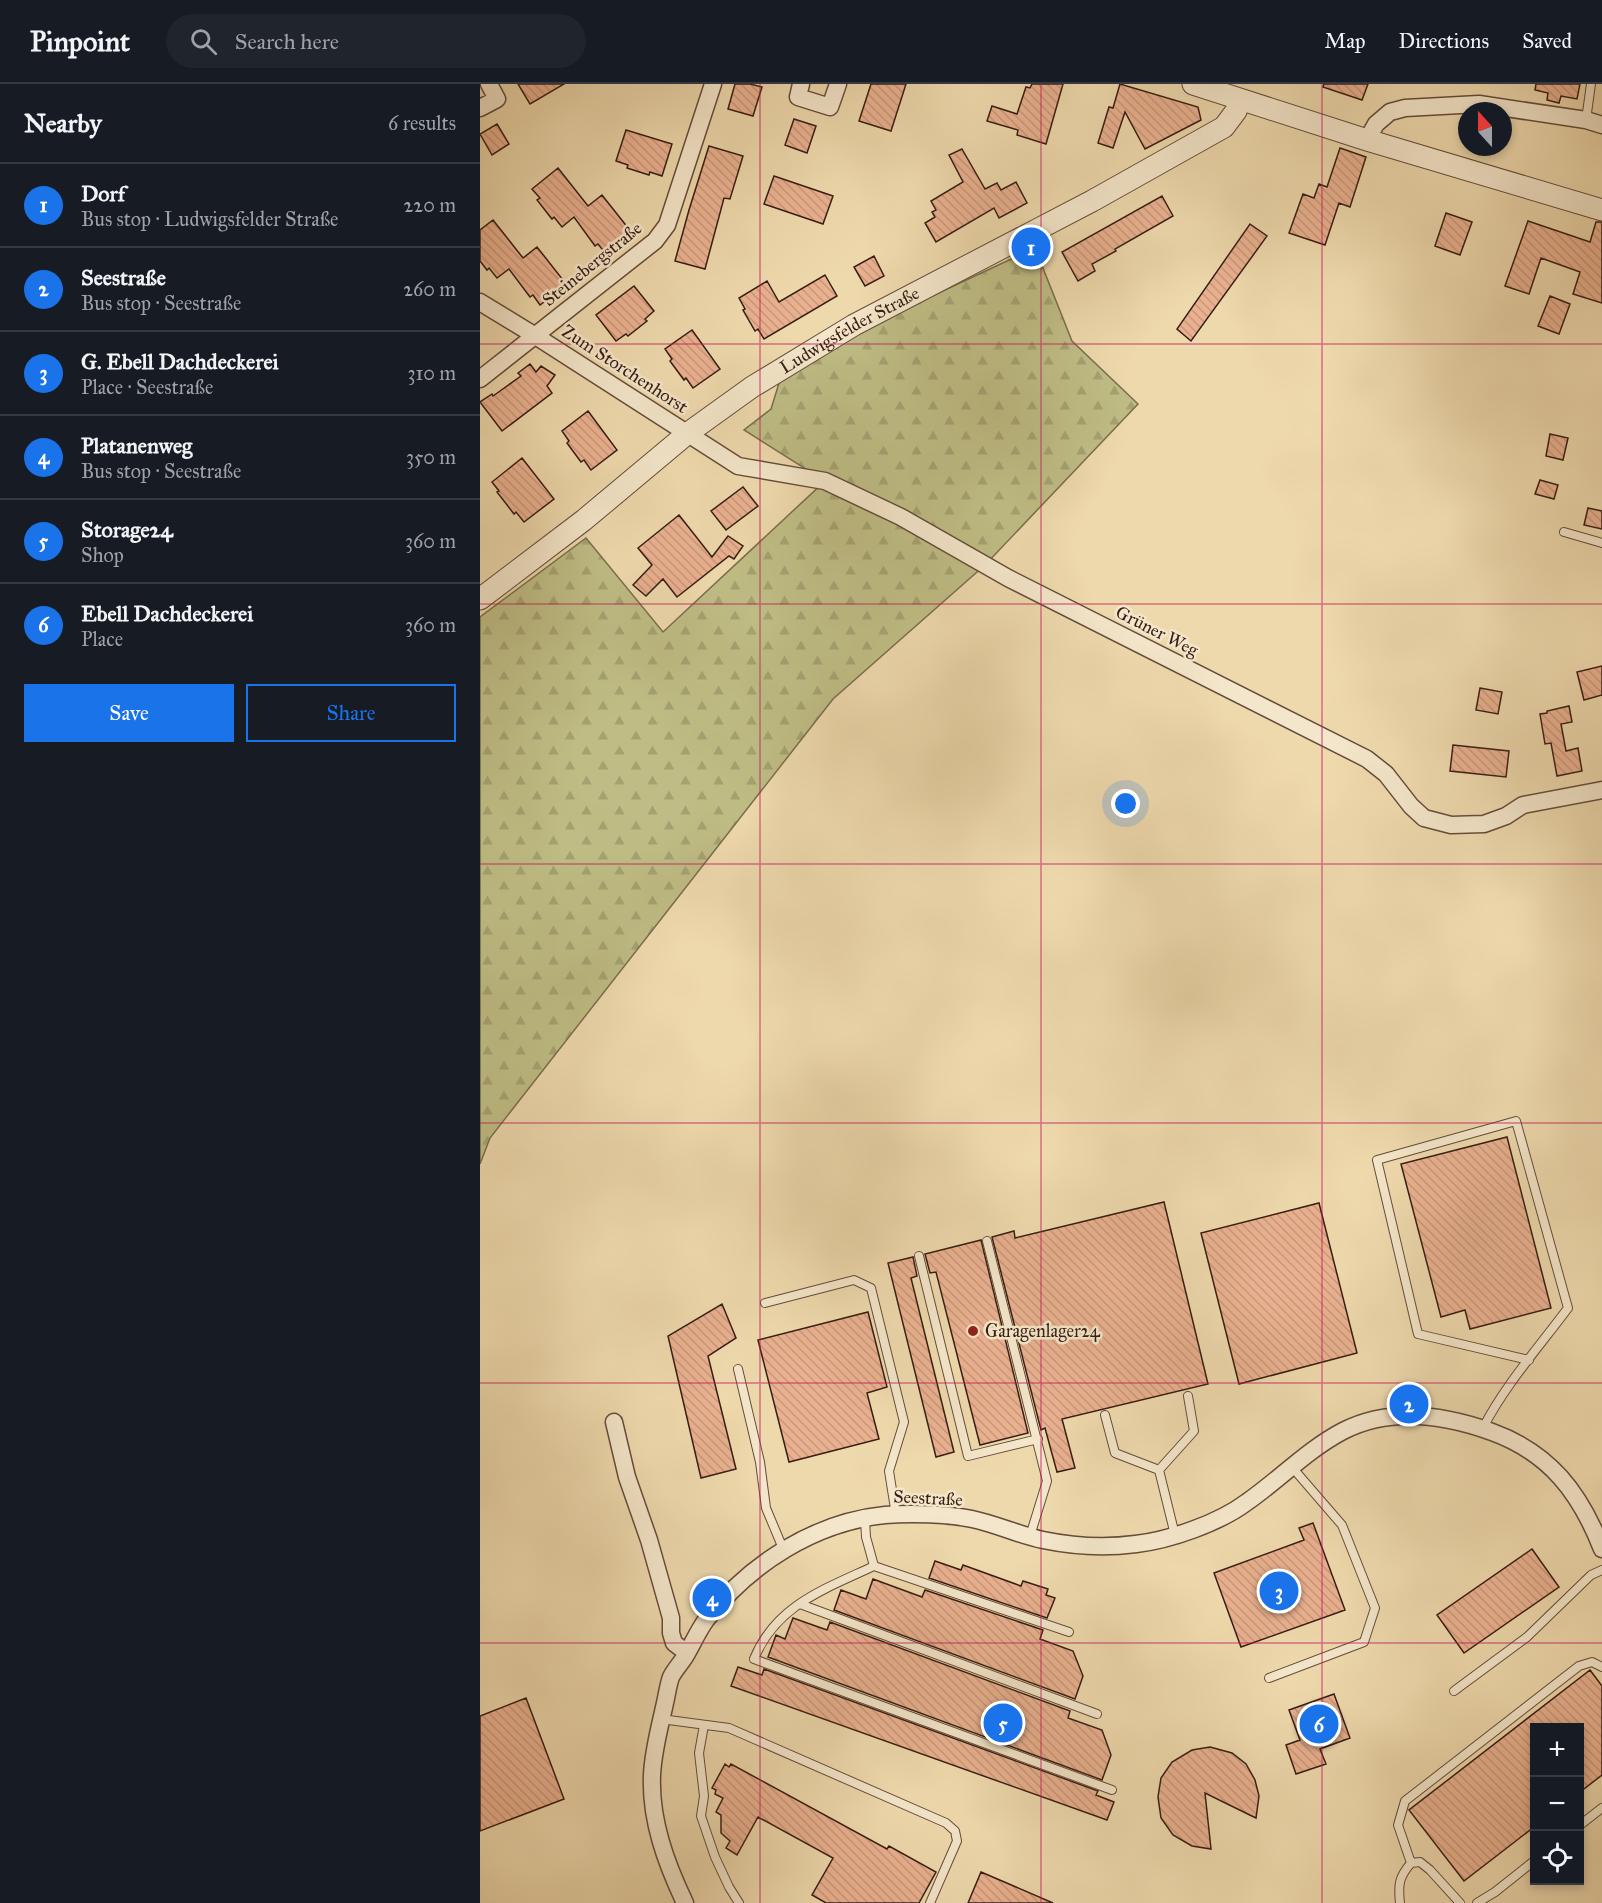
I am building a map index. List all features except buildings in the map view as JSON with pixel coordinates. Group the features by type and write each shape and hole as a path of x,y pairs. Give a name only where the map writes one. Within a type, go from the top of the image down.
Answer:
{"street":[{"path":"480,108 497,99 489,84"},
{"name":"Steinebergstraße","path":"480,379 655,241 667,225 713,84"},
{"path":"801,84 798,97 830,107 838,84"},
{"path":"1192,84 1367,140 1602,210"},
{"name":"Ludwigsfelder Straße","path":"480,599 584,520 688,433 752,387 854,325 1110,191 1224,128 1236,111 1240,100"},
{"path":"1367,140 1376,124 1389,112 1405,108 1479,104 1594,123"},
{"name":"Zum Storchenhorst","path":"480,302 688,433"},
{"name":"Grüner Weg","path":"688,433 738,466 825,481 901,517 1008,578 1367,759 1386,774 1411,806 1424,818 1451,825 1484,824 1506,816 1523,805 1602,790"},
{"name":"Seestraße","path":"685,1903 664,1856 657,1831 652,1777 661,1719 671,1677 703,1624 720,1603 750,1574 784,1551 830,1528 896,1515 943,1516 972,1520 1053,1541 1112,1546 1139,1544 1197,1528 1244,1505 1309,1452 1346,1430 1397,1416 1443,1417 1516,1440 1540,1458 1577,1496 1602,1549"},
{"path":"614,1422 627,1477 649,1540 671,1617 671,1633 674,1643 687,1653"}],"lane":[{"path":"1591,84 1594,123"},
{"path":"1564,532 1602,543"},
{"path":"1483,1428 1494,1407 1568,1308 1516,1121 1377,1160 1418,1334 1529,1360"},
{"path":"987,1241 1047,1480 1030,1536"},
{"path":"919,1256 969,1456 1038,1439"},
{"path":"765,1303 854,1280 871,1288 904,1422 889,1471 896,1515"},
{"path":"738,1370 760,1462 766,1508 784,1551"},
{"path":"1159,1470 1194,1431 1188,1396"},
{"path":"1105,1415 1115,1453 1159,1470"},
{"path":"1269,1678 1364,1642 1375,1608 1342,1526 1291,1466"},
{"path":"1159,1470 1175,1535"},
{"path":"865,1520 866,1538 874,1566"},
{"path":"1069,1632 874,1566 787,1611 761,1641 754,1659 1112,1790"},
{"path":"1454,1691 1527,1637 1591,1575 1602,1570"},
{"path":"800,1604 1097,1714"},
{"path":"1412,1863 1398,1825 1405,1801 1579,1666 1592,1662 1602,1667"},
{"path":"661,1719 729,1728 946,1823 955,1831 957,1841 930,1903"},
{"path":"704,1725 699,1753 704,1796 701,1816 729,1887 739,1903"},
{"path":"1584,1823 1602,1808"},
{"path":"1400,1903 1398,1891 1401,1875 1412,1863 1420,1862 1460,1903"},
{"path":"1477,1903 1496,1892 1530,1864"}],"green space":[{"path":"1035,248 1072,341 1138,404 985,565 833,699 490,1138 480,1164 480,617 586,538 663,632 825,481 744,430 771,409 780,380 857,331"}],"place":[{"name":"Dorf","path":"1031,247"},
{"name":"Garagenlager24","path":"973,1331"},
{"name":"Seestraße","path":"1409,1404"},
{"name":"G. Ebell Dachdeckerei","path":"1279,1591"},
{"name":"Platanenweg","path":"712,1598"},
{"name":"Storage24","path":"1003,1723"},
{"name":"Ebell Dachdeckerei","path":"1319,1724"}]}
